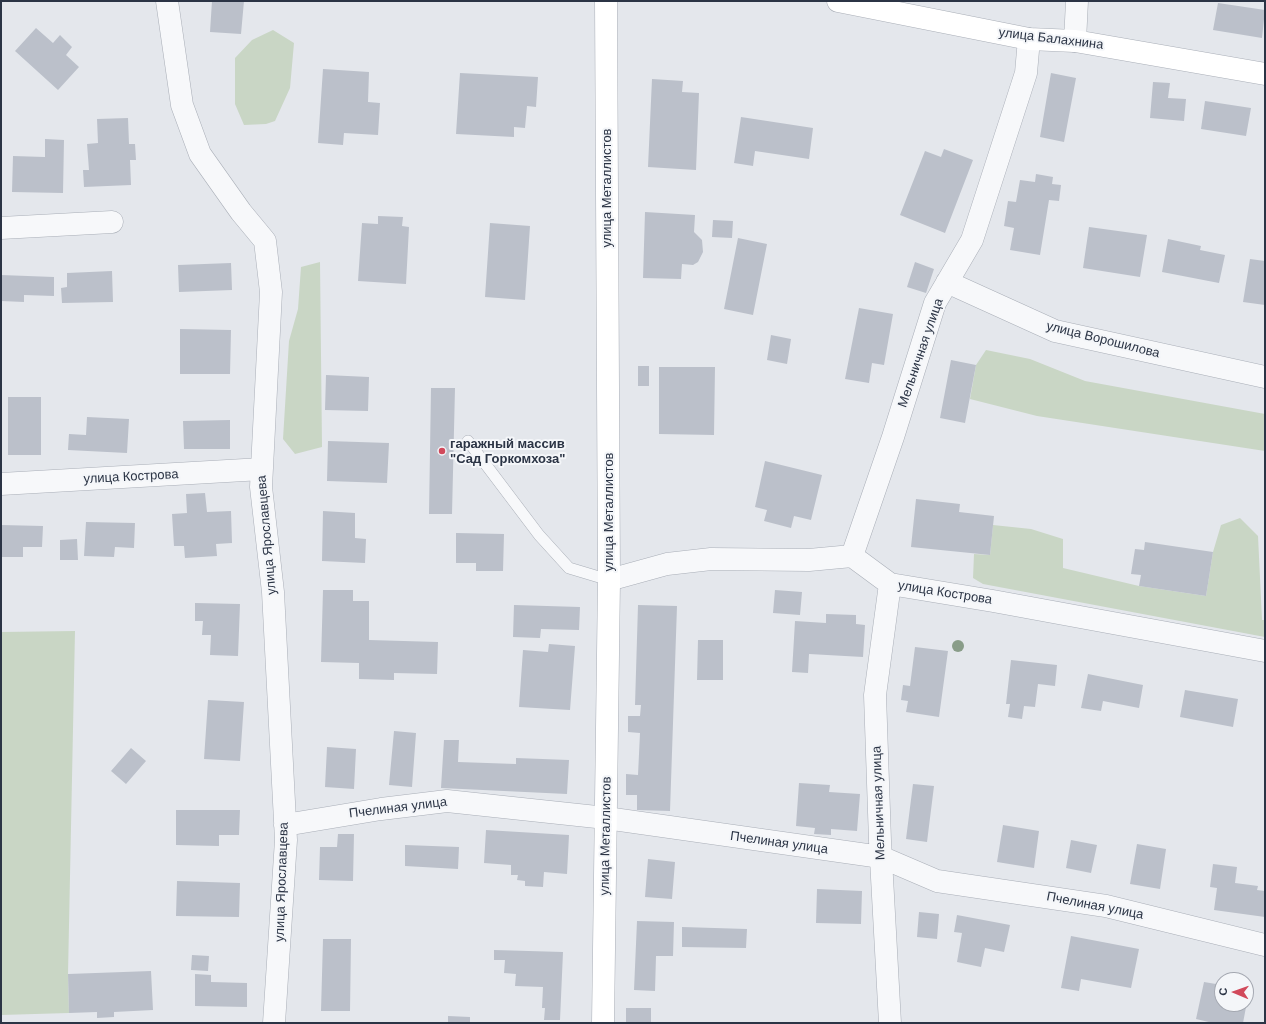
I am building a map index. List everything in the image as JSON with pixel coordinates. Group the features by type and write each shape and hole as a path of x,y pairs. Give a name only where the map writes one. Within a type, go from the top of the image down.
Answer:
{"street":[{"name":"улица Ярославцева","path":"167,1 182,105 200,154 241,212 265,241 271,292 261,487 273,592 286,840 274,1023"},
{"name":"улица Металлистов","path":"604,1023 609,580 606,1"},
{"name":"улица Балахнина","path":"838,1 1029,39 1075,41 1265,74"},
{"path":"1075,41 1077,1"},
{"name":"Мельничная улица","path":"852,556 893,437 935,303 972,240 1026,73 1029,39"},
{"path":"1,228 112,222"},
{"name":"улица Ворошилова","path":"947,282 1055,331 1265,377"},
{"name":"улица Кострова","path":"1,484 262,469"},
{"name":"улица Кострова","path":"852,556 890,584 993,601 1265,651"},
{"path":"609,580 667,564 711,559 808,560 852,556"},
{"name":"Мельничная улица","path":"890,584 875,695 881,857 890,1023"},
{"name":"Пчелиная улица","path":"285,825 381,809 447,801 606,818 881,857 937,881 1106,906 1265,945"}],"lane":[{"path":"468,441 539,535 569,568 609,580"}],"green space":[{"path":"273,30 294,43 290,88 275,121 266,124 244,125 235,104 235,58 252,40"},
{"path":"320,262 322,447 295,454 283,439 289,341 298,309 301,267"},
{"path":"986,350 1030,359 1085,381 1265,414 1265,451 1037,416 970,399 976,365"},
{"path":"1240,518 1258,536 1262,620 1265,620 1265,637 983,584 973,578 974,554 990,555 993,525 1031,529 1063,539 1063,568 1139,586 1206,596 1213,552 1221,525"},
{"path":"75,631 68,974 69,1013 1,1015 1,632"}],"building":[{"path":"212,1 244,1 241,34 210,32"},
{"path":"1218,3 1265,10 1262,38 1213,30"},
{"path":"36,28 53,43 60,35 72,47 66,55 79,67 58,90 15,51"},
{"path":"323,69 369,72 368,102 380,103 378,135 344,133 343,145 318,143"},
{"path":"460,73 538,77 536,107 527,106 525,128 514,127 514,137 456,134"},
{"path":"1051,73 1076,78 1064,142 1040,137"},
{"path":"652,79 683,81 682,92 699,93 696,170 648,167"},
{"path":"1153,82 1170,83 1168,98 1186,99 1184,121 1150,118"},
{"path":"1205,101 1251,108 1246,136 1201,129"},
{"path":"741,117 813,128 809,159 755,151 753,166 734,163"},
{"path":"128,118 129,144 135,144 136,160 130,160 131,185 84,187 83,170 89,170 87,144 98,143 97,119"},
{"path":"45,139 64,140 63,193 12,192 13,156 45,157"},
{"path":"944,149 973,160 945,233 900,215 925,151 941,157"},
{"path":"1036,174 1053,177 1052,184 1061,185 1059,201 1049,200 1040,255 1010,250 1014,228 1004,226 1008,201 1016,202 1020,180 1035,182"},
{"path":"645,212 695,215 694,232 702,240 703,252 698,262 693,265 682,264 681,279 643,278"},
{"path":"378,216 403,217 402,226 409,227 406,284 358,281 362,223 378,224"},
{"path":"713,220 733,221 732,238 712,237"},
{"path":"490,223 530,226 525,300 485,297"},
{"path":"1089,227 1147,235 1140,277 1083,268"},
{"path":"738,238 767,244 753,315 724,309"},
{"path":"1168,239 1201,246 1200,250 1225,255 1219,283 1162,272"},
{"path":"1250,259 1265,261 1265,305 1243,302"},
{"path":"915,262 934,269 926,293 907,287"},
{"path":"231,263 232,290 179,292 178,265"},
{"path":"112,271 113,302 62,303 61,288 67,287 67,273"},
{"path":"1,275 54,277 54,296 24,295 24,302 1,301"},
{"path":"859,308 893,314 884,365 872,363 869,383 845,379"},
{"path":"180,329 231,330 230,374 180,374"},
{"path":"771,335 791,339 787,364 767,360"},
{"path":"951,360 976,365 965,423 940,418"},
{"path":"638,366 649,366 649,386 638,386"},
{"path":"659,367 715,367 714,435 659,434"},
{"path":"326,375 369,377 368,411 325,410"},
{"name":"гаражный массив \"Сад Горкомхоза\"","path":"431,388 455,388 452,514 429,514"},
{"path":"8,397 41,397 41,455 8,455"},
{"path":"87,417 129,419 127,453 68,450 69,434 86,435"},
{"path":"230,420 230,449 184,449 183,421"},
{"path":"328,441 389,443 387,483 327,481"},
{"path":"765,461 822,475 811,520 794,516 791,528 764,521 767,510 755,507"},
{"path":"205,493 207,512 231,511 232,543 216,544 217,556 185,558 184,546 174,546 172,514 187,513 186,494"},
{"path":"916,499 960,504 959,512 994,516 990,555 911,547"},
{"path":"323,511 355,513 355,538 366,539 365,563 322,561"},
{"path":"86,522 135,523 134,548 115,547 114,557 84,556"},
{"path":"1,525 43,526 42,547 23,547 23,557 1,557"},
{"path":"456,533 504,534 503,571 476,571 476,563 456,563"},
{"path":"77,539 78,560 60,560 60,540"},
{"path":"1145,542 1213,552 1206,596 1139,586 1141,575 1131,574 1135,549 1144,550"},
{"path":"323,590 353,590 353,601 369,601 369,640 438,642 437,674 394,673 394,680 359,679 359,663 321,662"},
{"path":"775,590 802,592 800,615 773,613"},
{"path":"195,603 240,604 238,656 210,655 211,635 202,635 203,621 195,621"},
{"path":"514,605 580,607 579,630 541,629 540,638 513,637"},
{"path":"638,605 677,606 670,811 637,810 637,795 626,795 626,774 638,775 640,733 628,732 628,716 640,716 641,705 635,705"},
{"path":"826,614 856,615 856,624 865,625 863,657 809,654 808,673 792,672 795,621 826,623"},
{"path":"698,640 723,640 723,680 697,680"},
{"path":"549,644 575,646 570,710 519,707 523,650 548,652"},
{"path":"915,647 948,651 939,717 906,712 908,701 901,700 903,685 910,686"},
{"path":"1011,660 1057,665 1055,686 1038,684 1035,707 1024,706 1022,719 1008,717 1010,704 1006,704"},
{"path":"1088,674 1143,685 1139,708 1103,701 1101,711 1081,708"},
{"path":"1185,690 1238,699 1233,727 1180,717"},
{"path":"208,700 244,702 240,761 204,759"},
{"path":"394,731 416,733 412,787 389,785"},
{"path":"444,740 459,740 458,762 516,764 516,758 569,760 567,794 441,788"},
{"path":"327,747 356,749 354,789 325,787"},
{"path":"131,748 146,761 126,784 111,771"},
{"path":"799,783 830,785 829,792 860,794 857,831 831,829 831,835 814,834 815,828 796,826"},
{"path":"913,784 934,786 927,842 906,839"},
{"path":"176,810 240,810 239,835 219,835 219,846 176,845"},
{"path":"1003,825 1039,831 1034,868 997,862"},
{"path":"486,830 569,835 567,874 544,872 543,887 525,886 525,881 517,880 518,875 511,875 511,865 484,863"},
{"path":"338,834 354,834 353,881 319,880 320,847 337,847"},
{"path":"1071,840 1097,845 1091,873 1066,868"},
{"path":"1137,844 1166,849 1160,889 1130,884"},
{"path":"405,845 459,847 458,869 405,866"},
{"path":"648,859 675,862 672,899 645,897"},
{"path":"1213,864 1237,867 1235,883 1258,886 1257,890 1265,891 1265,917 1214,910 1217,888 1210,887"},
{"path":"177,881 240,883 239,917 176,916"},
{"path":"817,889 862,891 861,924 816,923"},
{"path":"919,912 939,914 937,939 917,937"},
{"path":"957,915 1010,925 1004,952 985,948 981,967 957,962 962,933 954,932"},
{"path":"637,921 674,922 673,956 656,956 655,991 634,990"},
{"path":"682,927 747,929 746,948 682,947"},
{"path":"1071,936 1139,949 1131,988 1081,979 1079,991 1061,988"},
{"path":"323,939 351,939 350,1011 321,1011"},
{"path":"494,950 563,952 560,1020 544,1020 545,1008 542,1008 543,987 515,986 516,974 504,973 505,960 494,960"},
{"path":"192,955 209,956 208,971 191,970"},
{"path":"151,971 153,1010 114,1012 114,1017 97,1018 97,1012 69,1013 68,974"},
{"path":"195,974 211,975 211,982 247,983 247,1007 195,1006"},
{"path":"1204,982 1214,984 1214,1012 1245,1012 1243,1023 1213,1023 1196,1019"},
{"path":"626,1008 651,1008 651,1023 626,1023"},
{"path":"448,1016 470,1017 470,1023 448,1023"}],"place":[{"name":"гаражный массив \"Сад Горкомхоза\"","path":"442,451"}]}
